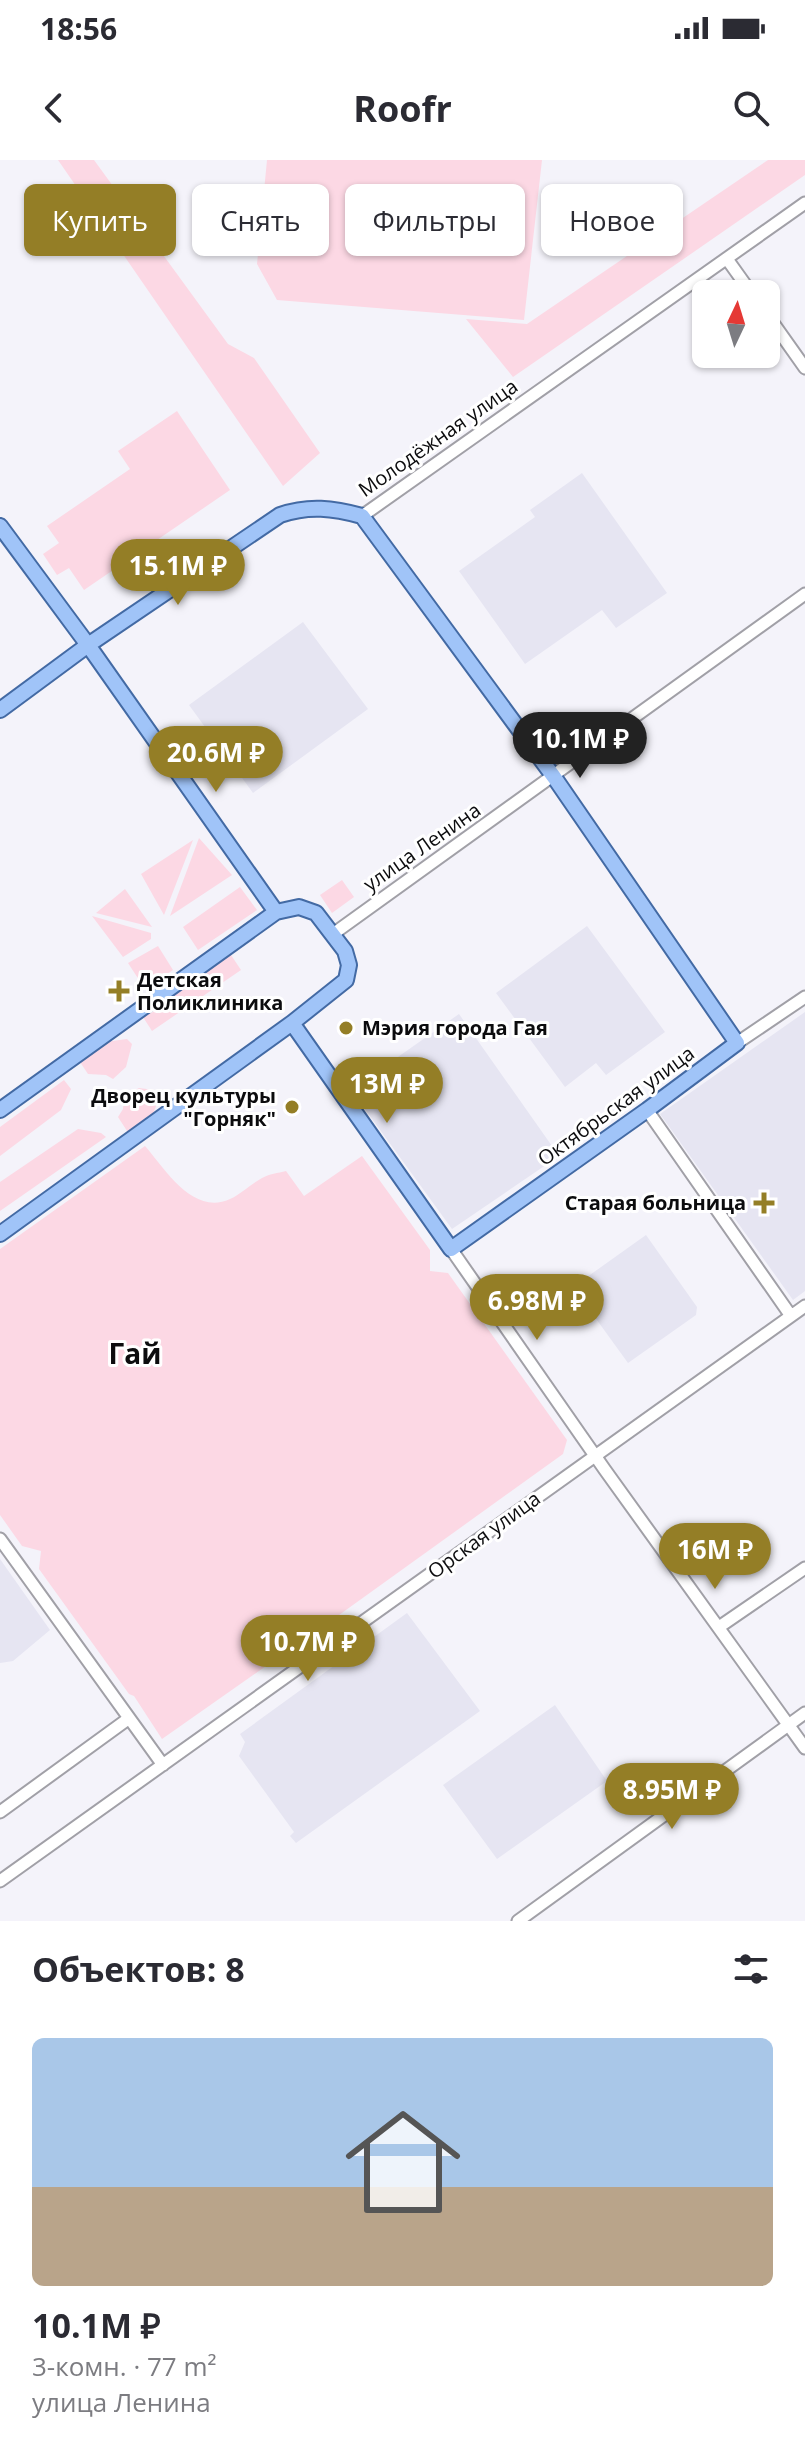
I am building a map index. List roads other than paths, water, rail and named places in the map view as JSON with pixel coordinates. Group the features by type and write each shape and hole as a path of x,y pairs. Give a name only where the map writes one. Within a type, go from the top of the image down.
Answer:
{"main road":[{"name":"Молодёжная улица","path":"0,710 88,645 280,515 298,508 319,507 362,516"},
{"path":"362,516 554,777 737,1043"},
{"path":"0,526 276,912"},
{"path":"0,1110 276,912 290,908 309,909 316,913 348,960 346,980 292,1023 0,1234"},
{"path":"292,1023 451,1249"},
{"name":"Октябрьская улица","path":"451,1249 737,1043"}],"street":[{"name":"Молодёжная улица","path":"362,516 805,203"},
{"path":"727,259 742,280"},
{"path":"780,333 805,368"},
{"name":"улица Ленина","path":"333,934 805,594"},
{"name":"Октябрьская улица","path":"737,1043 805,997"},
{"path":"647,1110 791,1316"},
{"path":"451,1249 805,1748"},
{"name":"Орская улица","path":"0,1881 805,1306"},
{"path":"0,1539 163,1765"},
{"path":"719,1627 805,1568"},
{"path":"518,1921 805,1713"},
{"path":"0,1812 128,1719"}],"place":[{"name":"Детская Поликлиника","path":"119,991"},
{"name":"Мэрия города Гая","path":"346,1028"},
{"name":"Дворец культуры \"Горняк\"","path":"292,1107"},
{"name":"Старая больница","path":"764,1203"}],"district":[{"name":"Гай","path":"135,1354"}]}
